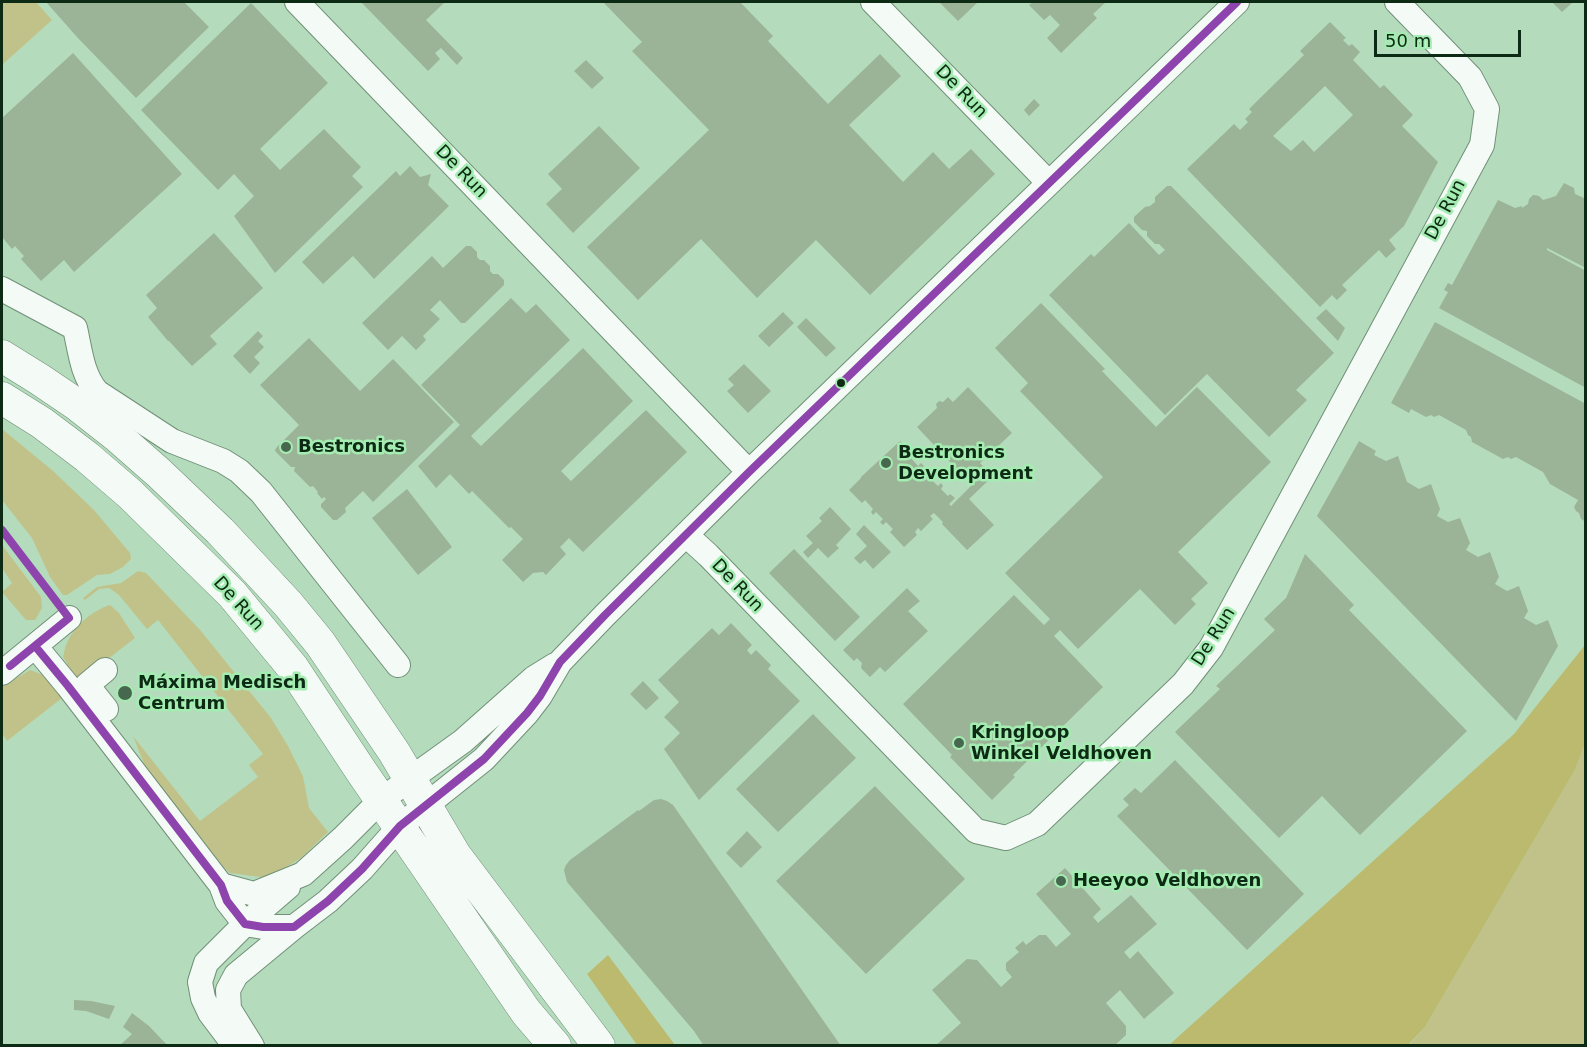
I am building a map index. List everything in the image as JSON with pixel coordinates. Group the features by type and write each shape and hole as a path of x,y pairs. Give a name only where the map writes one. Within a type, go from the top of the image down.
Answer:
{"main road":[{"name":"De Run","path":"2,356 76,404 118,437 159,473 241,553 288,604 320,643 394,752 466,870 599,1046"},
{"name":"De Run","path":"2,398 42,423 87,457 130,495 232,594 293,668 429,872 526,1012 555,1046"}],"street":[{"name":"De Run","path":"297,2 749,472"},
{"name":"De Run","path":"873,2 1049,183"},
{"path":"252,1046 229,1010 228,990 236,975 328,901 362,869 400,826 484,759 540,696 560,662 605,615 749,472 1237,2"},
{"name":"De Run","path":"686,536 708,555 976,831 1006,838 1037,824 1183,684 1211,648 1482,145 1487,109 1470,77 1397,2"},
{"path":"2,289 75,328 85,373 97,392 172,441 223,461 239,471 261,492 398,665"},
{"path":"2,673 69,618"},
{"path":"35,645 221,885 227,901 245,924 263,927 294,927"},
{"path":"235,1046 210,1013 203,998 200,982 206,963 245,924 343,838 381,800 463,741 534,678 560,662"},
{"path":"105,670 87,685 123,732 135,773"},
{"path":"221,885 254,894 303,874"}],"green space":[{"path":"2,2 36,2 52,20 2,65"},
{"path":"2,429 52,470 94,510 130,553 131,559 123,567 110,574 97,575 67,595 63,595 50,577 32,538 2,500"},
{"path":"2,545 41,597 42,608 35,620 26,620 2,592 12,583 2,568"},
{"path":"138,571 146,573 201,631 271,718 303,776 309,808 328,832 301,858 268,878 230,873 207,852 147,771 133,736 200,821 258,777 249,765 263,754 158,620 147,629 119,595 109,588 99,589 85,600 83,598 97,587 121,583"},
{"path":"110,605 119,613 135,638 77,681 63,657 66,645 74,631 85,620"},
{"path":"30,670 46,676 62,698 7,741 2,733 2,687"},
{"path":"1585,743 1585,1045 1408,1046 1425,1027 1575,770"}],"shaded area":[{"path":"1585,645 1585,743 1575,770 1425,1027 1408,1045 1169,1045 1514,734"},
{"path":"608,955 675,1045 637,1045 587,974"}],"building":[{"path":"46,2 184,2 209,27 136,98"},
{"path":"361,2 445,2 426,20 463,58 457,65 441,48 435,53 440,59 428,71"},
{"path":"603,2 740,2 773,36 768,41 828,104 880,54 901,76 849,125 903,182 933,152 949,169 971,149 995,174 870,295 816,240 757,298 701,239 638,300 587,247 709,130 632,51 642,42"},
{"path":"939,2 978,2 958,21"},
{"path":"1033,2 1106,2 1093,14 1097,18 1061,53 1047,38 1060,25 1050,15 1044,20 1029,5"},
{"path":"1552,2 1573,2 1562,12"},
{"path":"251,3 328,83 260,149 280,170 324,129 361,167 352,176 363,187 275,273 234,216 254,196 234,174 218,190 141,110"},
{"path":"1330,22 1346,38 1343,40 1349,46 1352,44 1360,52 1353,60 1380,88 1384,85 1413,115 1402,126 1438,162 1404,226 1389,240 1396,249 1386,258 1379,250 1342,285 1347,290 1337,300 1332,295 1320,307 1187,169 1234,124 1240,130 1248,122 1245,119 1252,112 1249,109 1304,55 1300,51","holes":["1325,86 1353,115 1314,152 1303,140 1291,151 1273,136"]},
{"path":"73,53 182,174 74,272 64,260 41,281 21,259 24,256 15,246 12,249 2,237 2,118"},
{"path":"586,60 604,78 592,89 574,71"},
{"path":"1034,99 1040,105 1029,116 1024,110"},
{"path":"599,126 640,168 573,233 546,204 562,189 548,174"},
{"path":"410,166 420,177 431,174 428,185 449,206 374,279 353,256 323,284 302,262 396,171 400,176"},
{"path":"1564,183 1574,188 1575,194 1586,199 1586,268 1547,248 1547,250 1586,271 1586,388 1439,308 1448,292 1444,290 1448,283 1452,285 1498,200 1515,208 1522,206 1522,208 1528,204 1533,195 1543,200 1556,196"},
{"path":"1167,186 1171,186 1179,194 1334,353 1296,390 1307,400 1269,437 1207,374 1165,415 1049,295 1091,254 1094,257 1129,223 1159,255 1165,250 1147,236 1147,231 1142,230 1134,222 1134,217 1155,202 1155,197"},
{"path":"214,233 263,288 210,336 217,344 192,366 148,317 157,308 146,295"},
{"path":"466,246 471,246 477,252 477,257 490,266 490,271 498,274 504,280 504,285 465,323 461,323 440,300 430,310 440,319 423,336 426,340 416,350 402,336 388,350 362,323 432,256 443,268"},
{"path":"511,298 526,313 536,304 570,340 471,436 481,446 583,348 633,401 561,471 571,481 646,410 687,452 583,552 569,538 560,547 566,554 546,575 543,572 533,573 523,582 502,560 523,539 472,491 469,494 450,474 436,488 418,466 460,425 421,385"},
{"path":"1041,303 1105,369 1102,371 1156,427 1197,387 1271,462 1178,552 1208,583 1191,599 1196,604 1175,625 1140,589 1078,649 1060,630 1054,636 1103,687 1013,775 1015,777 992,800 903,704 1014,595 1044,625 1050,619 1005,573 1103,477 1020,391 1028,383 995,348"},
{"path":"1326,309 1345,328 1338,341 1316,318"},
{"path":"783,312 794,323 769,347 758,336"},
{"path":"806,318 836,348 826,357 797,327"},
{"path":"1435,322 1586,404 1586,522 1581,519 1574,507 1578,500 1550,484 1543,472 1516,457 1503,459 1472,442 1466,430 1439,415 1426,417 1411,409 1409,413 1391,403"},
{"path":"258,331 263,336 258,341 264,347 254,357 260,363 250,374 233,356"},
{"path":"309,338 360,391 393,359 454,422 373,502 363,491 345,508 346,512 337,520 333,520 321,507 326,499 324,497 322,499 313,486 310,487 294,471 295,467 291,467 275,451 299,425 260,385"},
{"path":"744,364 771,391 748,413 727,391 734,385 728,379"},
{"path":"968,387 1012,433 980,463 993,476 969,499 994,525 967,550 934,513 930,516 933,519 921,531 918,528 915,532 917,535 904,547 890,532 893,529 886,522 883,525 880,522 883,519 876,512 873,515 871,512 873,509 865,500 862,503 849,490 900,441 913,454 910,457 918,466 921,463 924,466 921,469 928,476 931,473 934,476 931,479 938,486 941,483 943,486 941,489 948,496 950,494 955,498 949,504 951,506 977,480 970,473 965,478 917,427 937,408 936,404 939,401 943,402 948,397 953,402"},
{"path":"1359,441 1376,451 1374,455 1386,461 1398,456 1407,482 1419,489 1431,484 1440,509 1437,516 1448,522 1460,518 1470,543 1466,550 1478,557 1490,552 1499,577 1495,584 1507,591 1519,586 1528,611 1524,618 1536,625 1548,620 1558,646 1516,721 1317,516"},
{"path":"407,489 452,547 418,575 372,518"},
{"path":"830,507 851,529 836,545 839,548 828,558 818,548 808,558 803,552 813,543 806,536 822,521 819,518"},
{"path":"864,525 891,552 873,569 865,560 860,564 854,558 867,546 856,534"},
{"path":"794,549 860,617 835,641 769,573"},
{"path":"1305,554 1354,605 1349,610 1467,731 1360,835 1322,796 1279,838 1175,732 1220,689 1216,686 1275,630 1264,619 1286,598"},
{"path":"907,588 920,601 908,611 928,631 885,672 880,667 870,677 861,668 862,663 857,658 854,661 843,650"},
{"path":"731,623 752,645 747,650 751,655 756,650 771,665 768,669 800,701 699,800 664,749 680,733 664,717 679,702 658,680 712,628 719,635"},
{"path":"643,681 659,698 646,710 630,694"},
{"path":"813,714 856,758 778,832 736,789"},
{"path":"1175,760 1304,894 1247,950 1117,816 1129,805 1123,799 1135,788 1141,793"},
{"path":"875,786 965,879 866,974 776,881"},
{"path":"661,799 673,805 841,1046 704,1046 694,1031 567,882 564,870 570,860 638,810 654,800"},
{"path":"747,831 762,847 741,868 726,853"},
{"path":"1065,868 1101,909 1093,917 1098,923 1131,895 1157,924 1124,952 1130,959 1138,951 1174,993 1144,1019 1120,990 1106,1003 1126,1026 1126,1035 1114,1046 935,1046 961,1023 932,990 967,959 977,960 1001,987 1012,977 1006,970 1006,963 1019,952 1015,948 1023,941 1026,945 1039,935 1046,935 1056,947 1071,934 1036,894"},
{"path":"74,1000 115,1006 109,1019 86,1011 74,1010"},
{"path":"132,1013 149,1026 168,1046 119,1046 132,1034 123,1027"}],"transit line":[{"path":"35,646 221,885 227,901 245,924 263,927 294,927 328,901 362,869 400,826 484,759 527,713 560,662 605,615 749,472 1237,2"},
{"path":"2,530 69,618 10,666"}],"place":[{"name":"Bestronics","path":"286,447"},
{"name":"Bestronics Development","path":"886,463"},
{"name":"Máxima Medisch Centrum","path":"125,693"},
{"name":"Kringloop Winkel Veldhoven","path":"959,743"},
{"name":"Heeyoo Veldhoven","path":"1061,881"}]}
